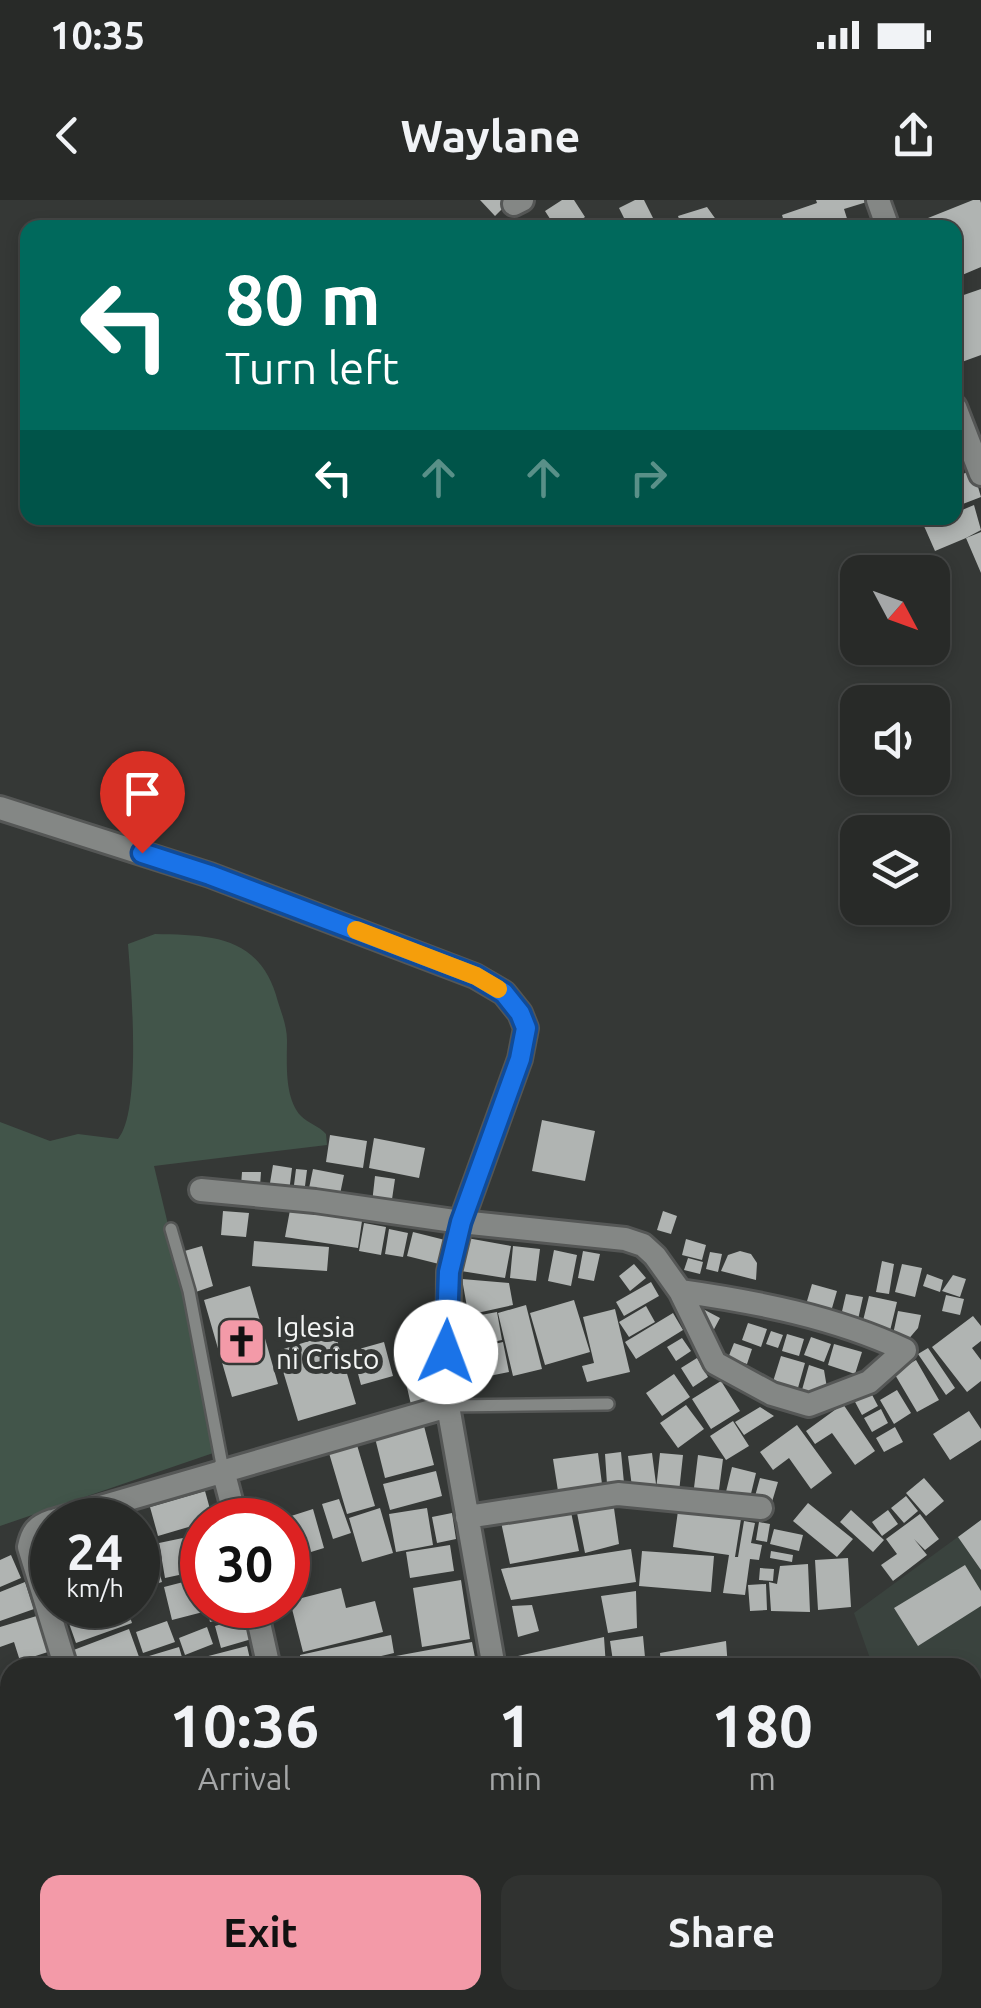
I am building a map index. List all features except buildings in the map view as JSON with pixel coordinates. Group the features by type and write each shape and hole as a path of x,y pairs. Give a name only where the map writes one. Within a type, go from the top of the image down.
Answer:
{"street":[{"path":"962,425 981,474"},
{"path":"0,808 210,875 476,976 504,993 520,1013 526,1028 520,1059 461,1222 449,1272 448,1406 492,1658"},
{"path":"200,1190 625,1239 643,1245 680,1291 714,1363 772,1394 809,1405 869,1382 905,1350 869,1334 788,1310 680,1291"},
{"path":"130,1498 448,1406"},
{"path":"223,1470 230,1498"},
{"path":"467,1517 618,1494 760,1508"},
{"path":"54,1628 63,1658"},
{"path":"260,1628 266,1658"}],"lane":[{"path":"171,1229 188,1291 223,1470"},
{"path":"448,1406 608,1404"}],"shaded area":[{"path":"155,934 196,936 232,944 260,964 270,980 285,1025 292,1100 301,1116 326,1134 327,1145 154,1166 222,1450 82,1498 30,1498 30,1516 0,1526 0,1122 50,1141 78,1134 118,1139 125,1124 133,1075 128,944"},
{"path":"981,1520 981,1658 870,1658 854,1613"}],"slow traffic":[{"path":"356,930 476,976 498,989"}],"place":[{"name":"Iglesia ni Cristo","path":"241,1342"}],"route":[{"path":"142,853 476,976 504,993 520,1013 526,1028 520,1059 461,1222 449,1272 446,1352"}]}
